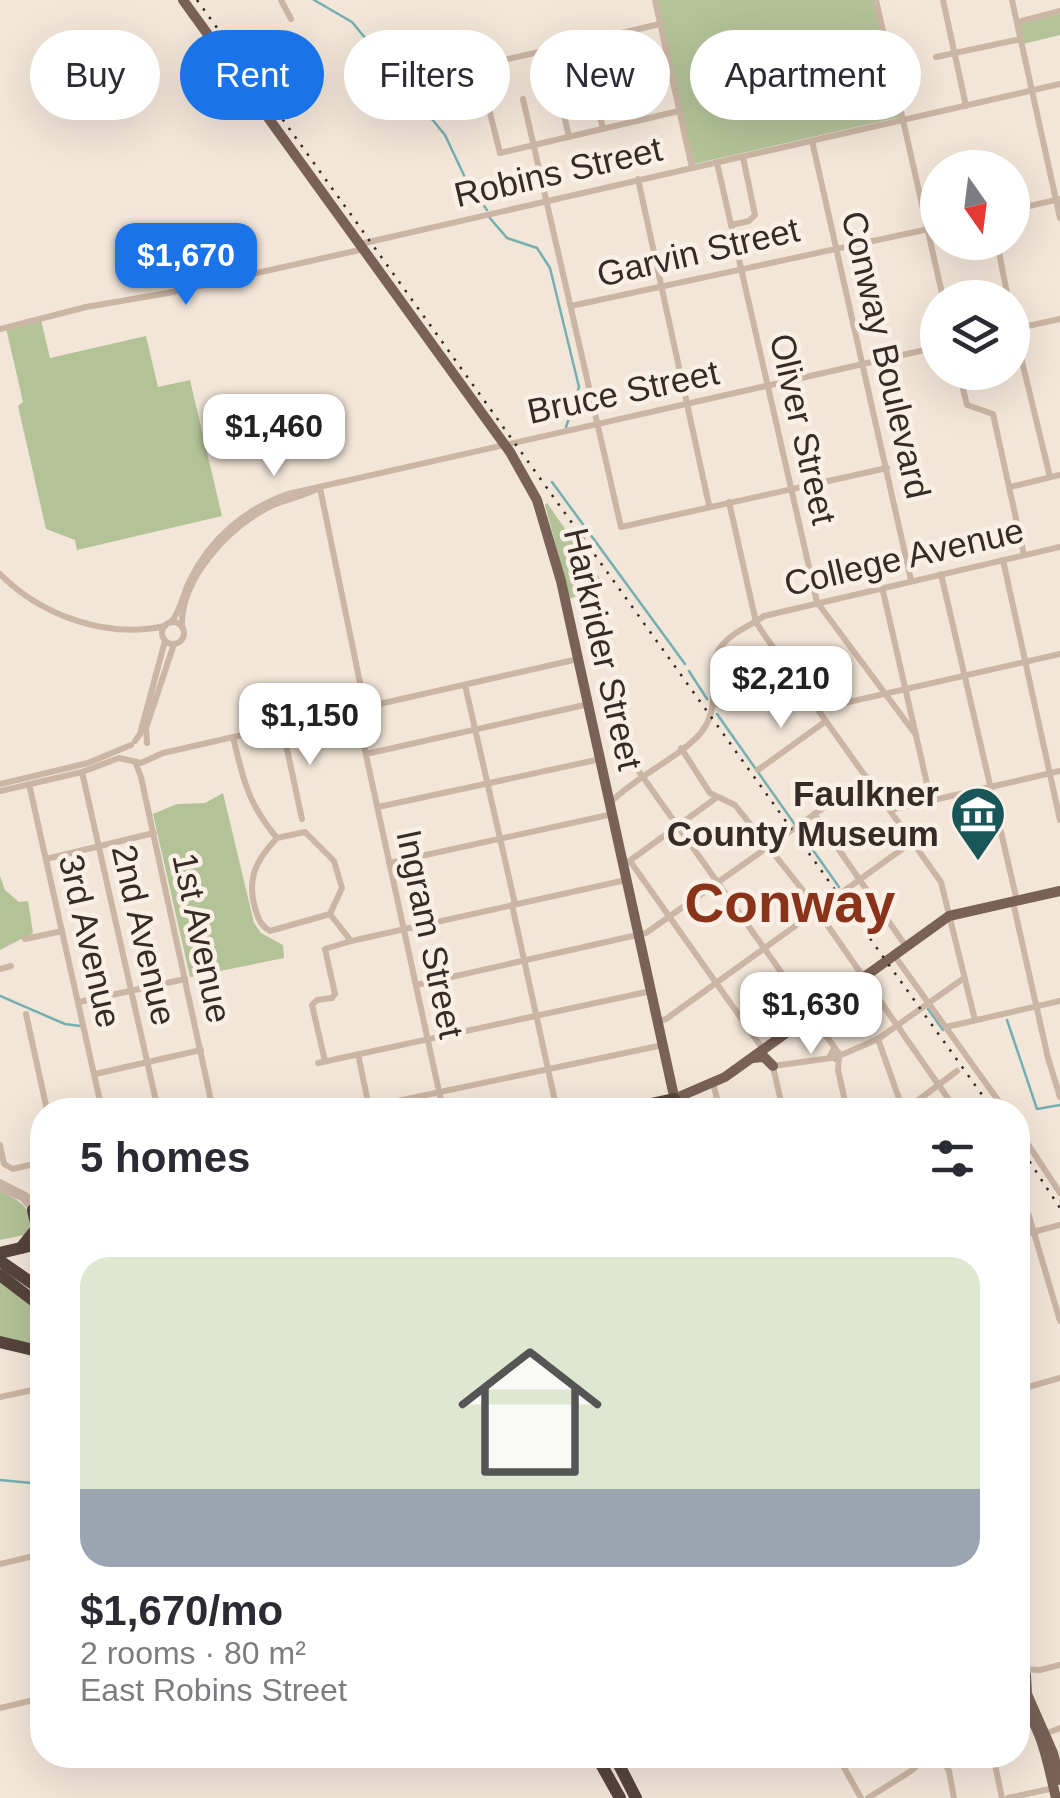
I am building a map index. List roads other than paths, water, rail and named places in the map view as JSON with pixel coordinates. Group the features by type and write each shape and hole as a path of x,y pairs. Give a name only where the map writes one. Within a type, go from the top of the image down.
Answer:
{"highway":[{"path":"21,1248 30,1237"},
{"path":"0,1252 30,1246"},
{"path":"0,1260 30,1282"},
{"path":"5,1279 30,1297"},
{"path":"0,1342 30,1349"},
{"path":"603,1768 620,1798"},
{"path":"621,1768 636,1798"}],"main road":[{"name":"Harkrider Street","path":"183,0 504,444 542,511 627,862 675,1098"},
{"path":"687,1098 713,1084 949,916 1060,891"},
{"path":"747,1060 762,1056 774,1066"},
{"path":"1030,1706 1045,1734 1057,1789"},
{"path":"1030,1718 1057,1789"}],"street":[{"path":"280,0 291,19"},
{"path":"654,0 692,168"},
{"path":"876,0 882,30"},
{"path":"943,0 966,106"},
{"path":"1012,0 1060,218"},
{"path":"1017,22 1060,11"},
{"path":"510,59 660,24"},
{"path":"936,57 1021,39"},
{"name":"Robins Street","path":"921,116 1060,84"},
{"path":"524,100 621,527 887,468"},
{"path":"492,120 500,153 679,111"},
{"path":"565,120 569,137"},
{"path":"601,120 603,129"},
{"name":"Robins Street","path":"0,329 86,307 168,293 491,212 902,120"},
{"path":"902,120 920,195"},
{"name":"Conway Boulevard","path":"812,141 912,580"},
{"path":"731,225 749,221 755,215 743,157"},
{"name":"Oliver Street","path":"717,163 817,602 916,735"},
{"path":"638,179 709,506"},
{"path":"1030,206 1058,199"},
{"name":"Garvin Street","path":"571,306 920,231"},
{"path":"1030,323 1060,319"},
{"name":"Bruce Street","path":"320,488 262,511 229,536 194,585 182,615 182,639 167,640 168,624 176,617 196,567 216,541 239,519 277,498 504,444 920,351"},
{"path":"963,390 967,405 992,414 1024,555"},
{"path":"1029,390 1050,477"},
{"path":"1010,487 1060,475"},
{"path":"320,488 365,707"},
{"path":"728,502 756,622 941,882 976,1020"},
{"path":"229,536 239,519 262,511"},
{"name":"College Avenue","path":"716,704 713,663 718,650 775,612 1060,547"},
{"path":"1003,560 1060,820"},
{"path":"0,574 30,598 69,618 110,628 149,630 168,624 182,627"},
{"path":"942,574 1060,1097"},
{"path":"882,587 930,801"},
{"path":"149,630 167,640"},
{"path":"133,762 128,753 142,722 167,640"},
{"path":"148,746 146,728 167,640"},
{"path":"818,709 1060,654"},
{"path":"0,788 82,772 119,758 146,762 163,753 578,659"},
{"path":"389,863 612,809 621,793 703,731 716,704 739,707 790,671"},
{"path":"465,684 554,1098"},
{"path":"366,754 588,704"},
{"name":"Ingram Street","path":"356,709 440,1098"},
{"path":"758,770 826,721"},
{"path":"112,754 128,742 142,722"},
{"path":"282,726 302,819"},
{"path":"610,732 811,1013 835,1054 844,1098"},
{"path":"234,737 248,796 276,838"},
{"path":"0,788 88,763 133,743 163,753"},
{"name":"1st Avenue","path":"142,776 148,746"},
{"path":"681,748 716,798 735,805 818,910 947,1098"},
{"path":"378,808 601,758"},
{"name":"1st Avenue","path":"133,762 142,776 211,1098"},
{"name":"2nd Avenue","path":"82,772 155,1098"},
{"path":"890,810 1060,772"},
{"path":"416,985 640,935 867,777"},
{"name":"3rd Avenue","path":"29,784 100,1098"},
{"path":"607,787 621,793"},
{"path":"716,798 627,862 774,1066 781,1098"},
{"path":"899,823 908,806"},
{"path":"814,814 905,946"},
{"path":"46,859 154,833"},
{"path":"309,834 334,861 342,888 330,914 274,931 262,925 252,897 252,874 276,838 309,834"},
{"path":"658,1021 716,984 912,842"},
{"path":"628,880 326,949 335,994 312,1005 321,1062 652,990"},
{"path":"330,914 352,941"},
{"path":"25,939 62,931"},
{"path":"894,954 997,1098"},
{"path":"0,969 11,966"},
{"path":"774,1066 835,1054 878,1038 964,978"},
{"path":"79,1002 185,979"},
{"path":"946,1026 1060,1000"},
{"path":"26,1014 44,1098"},
{"path":"878,1038 900,1098"},
{"path":"411,1098 663,1044"},
{"path":"95,1074 200,1050"},
{"path":"358,1054 367,1098"},
{"path":"921,1098 957,1072"},
{"path":"713,1084 717,1098"},
{"path":"0,1145 4,1164 13,1169 30,1165"},
{"path":"1030,1147 1060,1194"},
{"path":"0,1185 30,1206"},
{"path":"1030,1223 1060,1320"},
{"path":"1030,1233 1060,1225"},
{"path":"1030,1387 1060,1378"},
{"path":"0,1398 30,1391"},
{"path":"0,1564 30,1557"},
{"path":"1030,1669 1060,1665"},
{"path":"1030,1682 1040,1670"},
{"path":"0,1708 30,1701"},
{"path":"1045,1734 1060,1728"},
{"path":"845,1768 864,1798 915,1768"},
{"path":"947,1768 954,1798"},
{"path":"997,1768 1005,1798 1057,1789"}],"waterway":[{"path":"314,0 352,22 445,135 469,186 487,210"},
{"path":"489,217 507,238 537,248 550,268 579,387 566,427"},
{"path":"552,482 685,664"},
{"path":"689,671 707,699"},
{"path":"717,714 839,887"},
{"path":"0,996 65,1024 80,1026"},
{"path":"928,1009 943,1030"},
{"path":"1007,1020 1037,1109 1060,1105"},
{"path":"0,1480 30,1483"}],"railway":[{"path":"197,0 984,1098"},
{"path":"1030,1162 1060,1208"}],"place":[{"name":"Faulkner County Museum","path":"978,863"}],"district":[{"name":"Conway","path":"790,903"}]}
